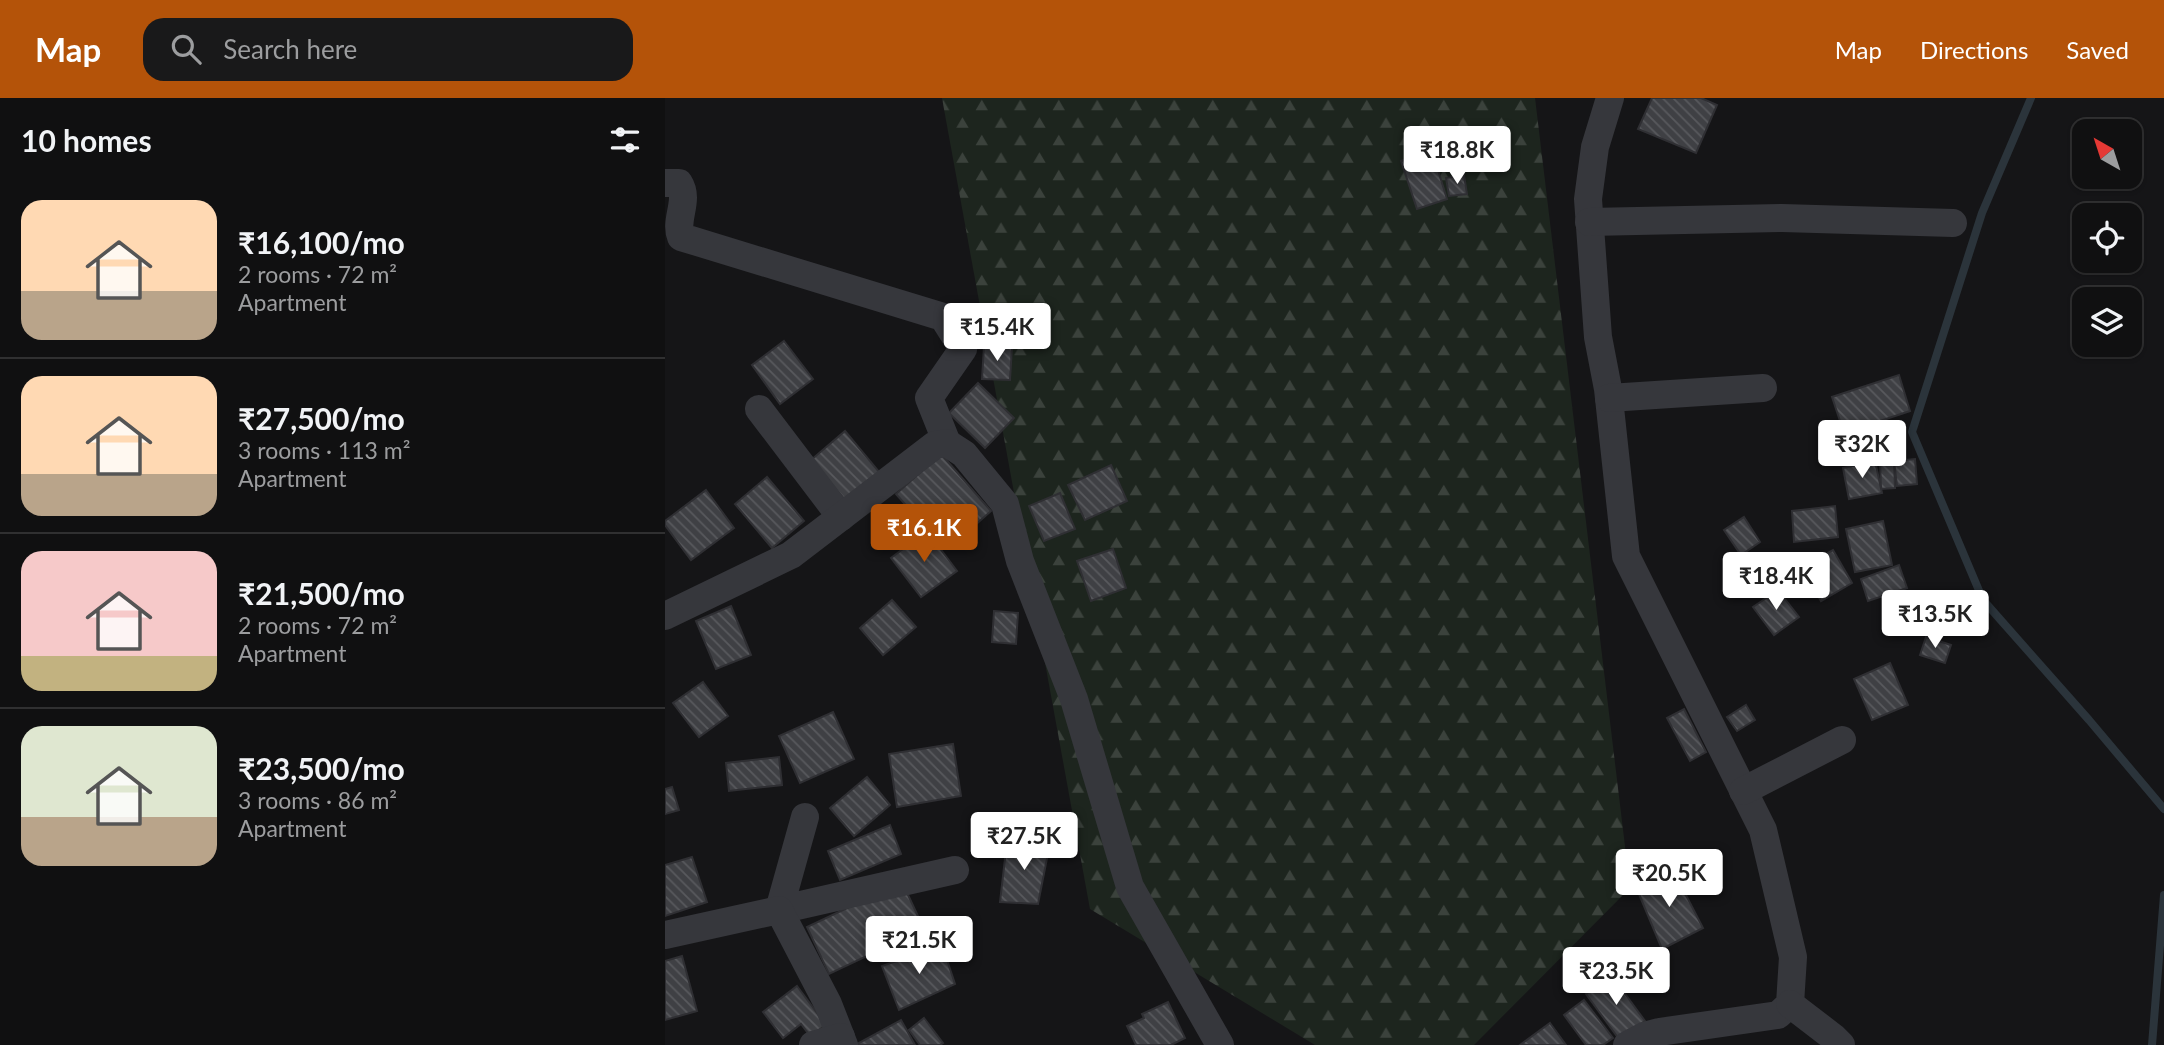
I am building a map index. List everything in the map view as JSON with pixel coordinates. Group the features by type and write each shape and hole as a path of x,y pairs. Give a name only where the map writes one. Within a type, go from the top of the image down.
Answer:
{"street":[{"path":"1610,98 1595,147 1588,199 1598,337 1609,398 1626,556 1763,830 1793,957 1790,1004 1772,1018 1659,1032 1627,1045"},
{"path":"665,183 679,183 684,192 679,229 683,238 943,317 963,349 929,398 947,443 964,454 1005,503 1020,561 1074,699 1131,887 1220,1045"},
{"path":"1589,222 1781,218 1953,223"},
{"path":"1609,398 1763,388"},
{"path":"759,409 841,517"},
{"path":"665,616 791,555 935,445 947,443"},
{"path":"1743,791 1842,740"},
{"path":"805,817 779,909 828,1004 843,1041 813,1045"},
{"path":"665,935 955,870"},
{"path":"1790,1004 1841,1045"}],"green space":[{"path":"942,98 1535,98 1630,888 1474,1045 1315,1045 1090,909"}],"building":[{"path":"1652,98 1701,98 1717,105 1696,153 1638,129"},
{"path":"1432,151 1447,199 1417,209 1401,161"},
{"path":"1464,175 1467,194 1449,196 1446,178"},
{"path":"784,341 813,379 780,404 752,365"},
{"path":"984,346 1012,347 1010,380 982,379"},
{"path":"1899,375 1910,411 1844,433 1832,397"},
{"path":"978,383 1014,418 985,448 949,413"},
{"path":"845,431 885,479 851,507 811,460"},
{"path":"941,454 991,511 954,544 934,521 926,528 896,494"},
{"path":"1894,459 1895,488 1881,489 1880,460"},
{"path":"1915,459 1917,484 1897,486 1894,461"},
{"path":"1875,461 1882,493 1849,499 1843,468"},
{"path":"1111,465 1127,501 1085,520 1068,485"},
{"path":"767,477 804,521 772,548 735,504"},
{"path":"706,490 734,528 691,560 665,525 665,521"},
{"path":"1060,493 1075,529 1044,541 1029,506"},
{"path":"1835,506 1838,537 1794,542 1792,511"},
{"path":"1744,517 1760,542 1741,555 1724,530"},
{"path":"1883,521 1892,565 1855,572 1846,529"},
{"path":"927,531 957,571 921,597 891,558"},
{"path":"1113,549 1126,588 1091,601 1077,561"},
{"path":"1833,550 1852,583 1821,601 1802,567"},
{"path":"1899,565 1907,588 1868,601 1861,579"},
{"path":"1778,590 1799,617 1774,635 1753,607"},
{"path":"892,600 916,627 883,655 860,628"},
{"path":"731,606 751,655 716,669 696,621"},
{"path":"994,611 1018,613 1016,644 992,642"},
{"path":"1926,637 1951,645 1945,663 1920,655"},
{"path":"1890,663 1908,705 1872,720 1854,679"},
{"path":"703,682 728,716 699,737 673,703"},
{"path":"1746,705 1755,720 1737,731 1727,717"},
{"path":"1684,709 1706,752 1690,761 1667,718"},
{"path":"833,712 854,759 800,783 779,736"},
{"path":"953,744 961,796 897,807 889,754"},
{"path":"779,757 782,785 729,791 726,763"},
{"path":"867,777 890,805 854,836 830,808"},
{"path":"672,787 679,810 665,814 665,789"},
{"path":"890,825 901,854 840,880 828,851"},
{"path":"1007,841 1050,843 1038,904 1000,902"},
{"path":"692,857 707,902 665,916 665,865"},
{"path":"1672,868 1703,928 1662,949 1636,887"},
{"path":"902,882 924,929 829,974 807,927"},
{"path":"942,945 955,984 899,1010 882,966"},
{"path":"682,956 697,1011 665,1020 665,961"},
{"path":"1612,976 1645,1021 1619,1039 1586,994"},
{"path":"797,986 826,1025 810,1036 801,1024 783,1038 763,1012"},
{"path":"1584,1000 1613,1038 1603,1045 1586,1045 1564,1015"},
{"path":"1168,1002 1185,1038 1171,1045 1136,1045 1127,1026 1144,1018 1142,1014"},
{"path":"924,1018 943,1043 920,1045 909,1030"},
{"path":"901,1020 915,1045 857,1044"},
{"path":"1550,1023 1566,1045 1520,1045"}],"waterway":[{"path":"2031,98 1982,213 1912,432 1983,600 2164,809"},
{"path":"2152,1045 2164,895"}]}
